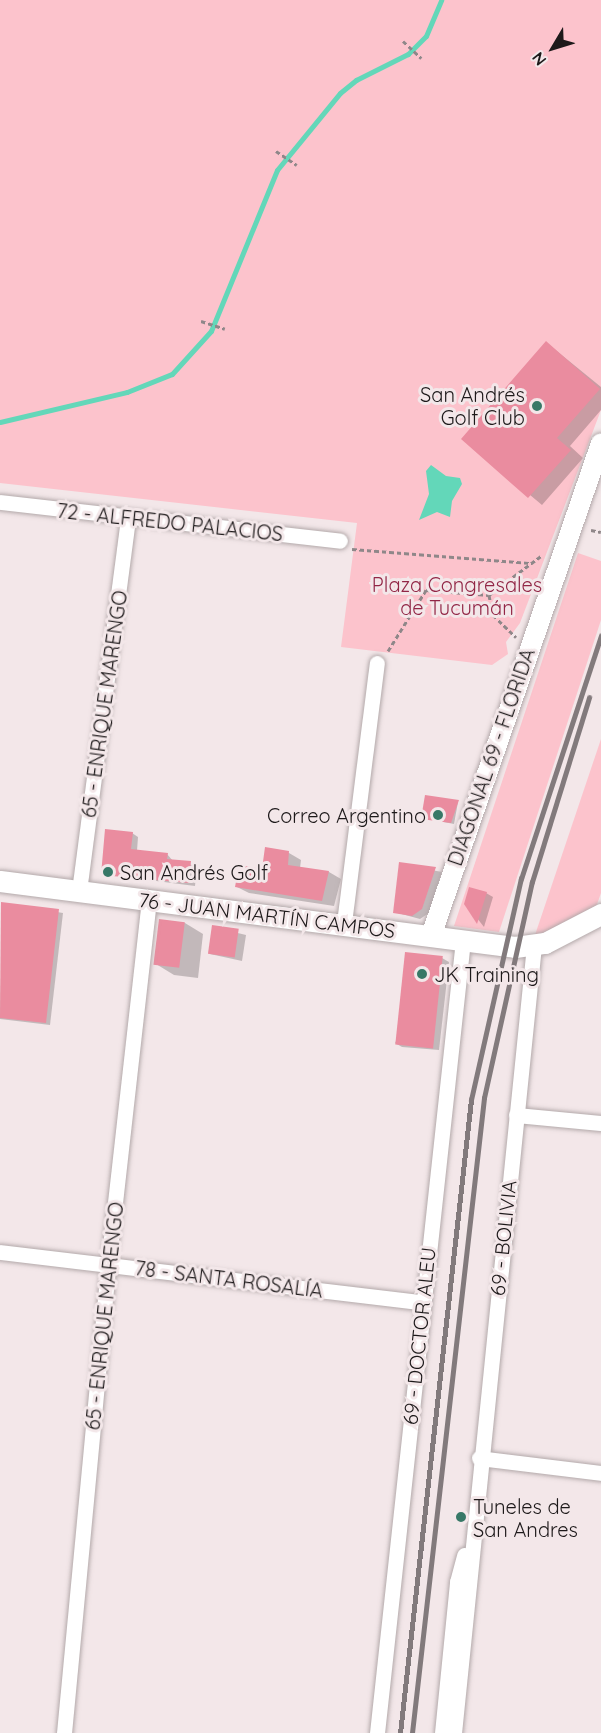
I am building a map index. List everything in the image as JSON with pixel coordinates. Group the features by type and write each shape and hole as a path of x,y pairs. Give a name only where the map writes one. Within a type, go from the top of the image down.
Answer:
{"main road":[{"name":"76 - JUAN MARTÍN CAMPOS","path":"0,881 344,923 430,936 534,946"},
{"path":"534,946 601,914"}],"street":[{"name":"DIAGONAL 69 - FLORIDA","path":"430,936 601,443"},
{"name":"72 - ALFREDO PALACIOS","path":"0,502 340,541"},
{"name":"65 - ENRIQUE MARENGO","path":"79,891 128,518"},
{"path":"344,923 376,663"},
{"name":"65 - ENRIQUE MARENGO","path":"64,1733 108,1265 149,900"},
{"name":"69 - DOCTOR ALEU","path":"377,1733 463,940"},
{"name":"69 - BOLIVIA","path":"454,1733 479,1458 534,946"},
{"path":"516,1115 601,1123"},
{"name":"78 - SANTA ROSALÍA","path":"0,1252 422,1302"},
{"path":"479,1458 601,1473"},
{"name":"69 - BOLIVIA","path":"442,1733 457,1582 473,1530"}],"path":[{"path":"403,41 422,58"},
{"path":"276,151 297,165"},
{"path":"201,321 225,329"},
{"path":"340,541 354,550 532,563 489,595 426,590 376,663"},
{"path":"489,595 493,615 512,635 530,644"}],"green space":[{"name":"Plaza Congresales de Tucumán","path":"0,0 601,0 601,410 520,623 506,642 508,654 492,665 341,647 357,523 0,483"},
{"path":"578,553 601,561 601,620 499,932 454,926"},
{"path":"601,739 601,893 596,907 534,938"}],"shaded area":[{"path":"431,465 446,476 460,478 462,484 452,501 450,517 437,512 419,520 429,494 426,471"}],"building":[{"name":"San Andrés Golf Club","path":"546,341 600,389 557,438 571,450 528,498 461,439"},
{"path":"425,795 459,800 451,823 421,819"},
{"path":"105,829 133,832 131,849 168,853 167,859 191,861 189,883 101,875"},
{"path":"265,847 289,851 288,865 329,871 322,901 235,887 239,865 262,869"},
{"path":"399,862 436,867 422,909 412,916 393,913"},
{"path":"469,887 487,892 477,924 464,904"},
{"path":"1,902 59,909 46,1023 0,1018"},
{"path":"159,919 185,922 179,968 153,965"},
{"path":"212,925 239,929 235,957 208,954"},
{"path":"405,952 443,956 433,1048 395,1044"}],"waterway":[{"path":"0,422 127,392 172,374 211,331 277,170 340,93 356,80 408,54 426,36 441,0"}],"railway":[{"path":"400,1733 471,1100 521,879 601,636"},
{"path":"412,1733 484,1098 532,882 589,698"}],"place":[{"name":"San Andrés Golf Club","path":"537,406"},
{"name":"Correo Argentino","path":"438,815"},
{"name":"San Andrés Golf","path":"108,872"},
{"name":"JK Training","path":"422,974"},
{"name":"Tuneles de San Andres","path":"461,1517"}]}
